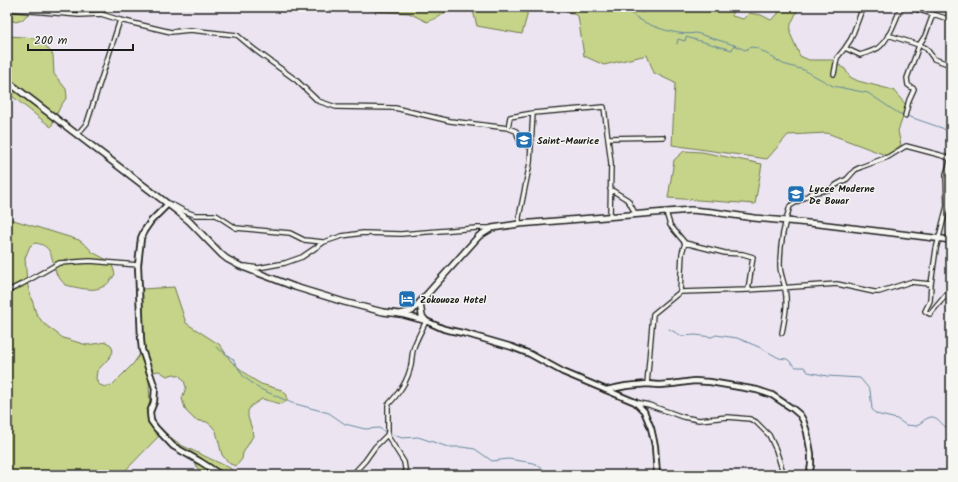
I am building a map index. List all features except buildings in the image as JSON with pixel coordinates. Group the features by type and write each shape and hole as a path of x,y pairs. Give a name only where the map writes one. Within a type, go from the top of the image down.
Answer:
{"main road":[{"path":"7,81 190,221 222,255 236,264 295,287 383,312 400,314 412,311 479,236 492,228 519,224 692,210 951,240"},
{"path":"420,303 422,316 426,321"}],"street":[{"path":"834,74 837,58 850,39 862,7"},
{"path":"845,48 860,54 877,49 888,35 901,7"},
{"path":"909,7 951,20"},
{"path":"7,9 79,15 101,14 171,32 190,30 237,35 296,80 318,101 336,107 396,108 450,121 508,128 516,131 520,142 530,147"},
{"path":"905,116 909,100 914,89 908,85 907,78 919,45 925,36 933,14"},
{"path":"76,134 82,130 87,123 120,20"},
{"path":"888,35 926,48 934,59 951,65"},
{"path":"508,128 510,117 533,113 604,107 610,163 610,217"},
{"path":"519,224 519,217 530,163 533,113"},
{"path":"608,138 663,137"},
{"path":"782,333 787,306 780,264 785,221 790,206 812,193 831,189 847,179 855,170 888,157 906,146 951,159 946,174 947,206 936,249 930,301 925,311 930,314 951,289"},
{"path":"946,174 951,178"},
{"path":"610,189 628,200 636,215"},
{"path":"221,475 173,446 156,428 151,420 150,412 154,402 155,388 142,350 138,265 141,238 144,231 151,221 168,204 195,215 216,215 236,228 290,233 304,240 324,242"},
{"path":"666,212 670,225 685,243 725,253 743,254 753,257 748,290"},
{"path":"236,264 258,268 285,263 302,257 324,242 342,236 363,233 401,234 492,228"},
{"path":"680,292 682,253 685,243"},
{"path":"7,290 22,284 59,263 90,261 138,265"},
{"path":"648,384 652,314 680,292 748,290 837,284 879,292 910,282 931,284"},
{"path":"400,314 426,321 444,329 512,347 530,354 563,372 635,402 649,404 683,417 699,420 728,417 756,422 769,435 782,469 786,475"},
{"path":"352,475 387,435 388,405 407,381 412,363 413,348 426,321"},
{"path":"606,390 612,388 648,384 666,384 694,380 758,390 767,393 778,398 798,413 803,420 812,459 809,475"},
{"path":"635,402 644,411 651,428 655,446 657,475"},
{"path":"387,435 404,462 406,475"}],"green space":[{"path":"7,7 43,7 16,22 7,19"},
{"path":"370,7 468,7 449,9 439,17 427,22 409,13 374,11"},
{"path":"468,7 527,7 527,16 522,34 477,26 473,11"},
{"path":"557,7 635,7 643,13 648,7 662,7 669,12 682,7 705,7 711,9 712,7 732,7 732,16 743,19 749,13 761,15 771,20 778,14 779,7 799,7 791,24 790,33 800,56 809,60 832,60 845,69 850,77 858,81 893,90 907,106 898,131 901,145 888,156 827,133 788,135 767,159 672,145 675,83 654,73 647,55 604,65 584,56 578,16"},
{"path":"7,35 35,38 45,45 53,55 54,74 66,89 67,97 60,107 51,127 7,92"},
{"path":"684,151 702,152 762,164 755,204 668,198 674,160"},
{"path":"7,218 79,240 92,252 111,262 115,274 110,281 105,286 99,288 86,289 65,285 57,275 49,250 41,244 35,243 30,246 25,258 27,283 36,313 43,323 63,338 87,345 106,342 111,345 113,351 110,357 97,371 96,378 98,384 105,387 111,386 133,364 140,354 142,289 174,287 186,323 220,345 231,361 251,378 261,384 282,390 287,395 287,401 281,404 262,399 251,406 248,411 248,417 253,436 243,453 242,459 236,466 230,464 222,455 216,431 212,426 207,422 195,420 186,411 182,399 186,387 180,376 174,374 167,376 159,371 152,372 149,377 150,421 181,445 230,468 237,475 202,475 194,462 159,436 121,475 7,475"}],"waterway":[{"path":"623,7 650,25 663,29 684,34 696,33 745,50 751,47 757,48 783,64 804,70 833,86 868,93 898,113 904,115"},
{"path":"677,44 678,39 685,41 686,37 732,50 734,45"},
{"path":"907,116 942,128 951,133"},
{"path":"669,329 682,336 695,335 712,337 716,335 737,338 759,347 779,358 787,359 796,367 804,367 808,372 827,376 860,378 870,390 872,409 876,414 897,419 906,425 917,426 923,421 932,417 938,420 951,432"},
{"path":"216,347 233,359 243,376 258,388 292,403 329,413 345,424 365,429 379,428 386,432"},
{"path":"389,433 402,438 418,437 448,447 475,449 492,461 508,459 534,463 546,471 559,475"}],"place":[{"name":"Saint-Maurice","path":"524,140"},
{"name":"Lycee Moderne De Bouar","path":"796,194"},
{"name":"Zokouozo Hotel","path":"407,299"}]}
